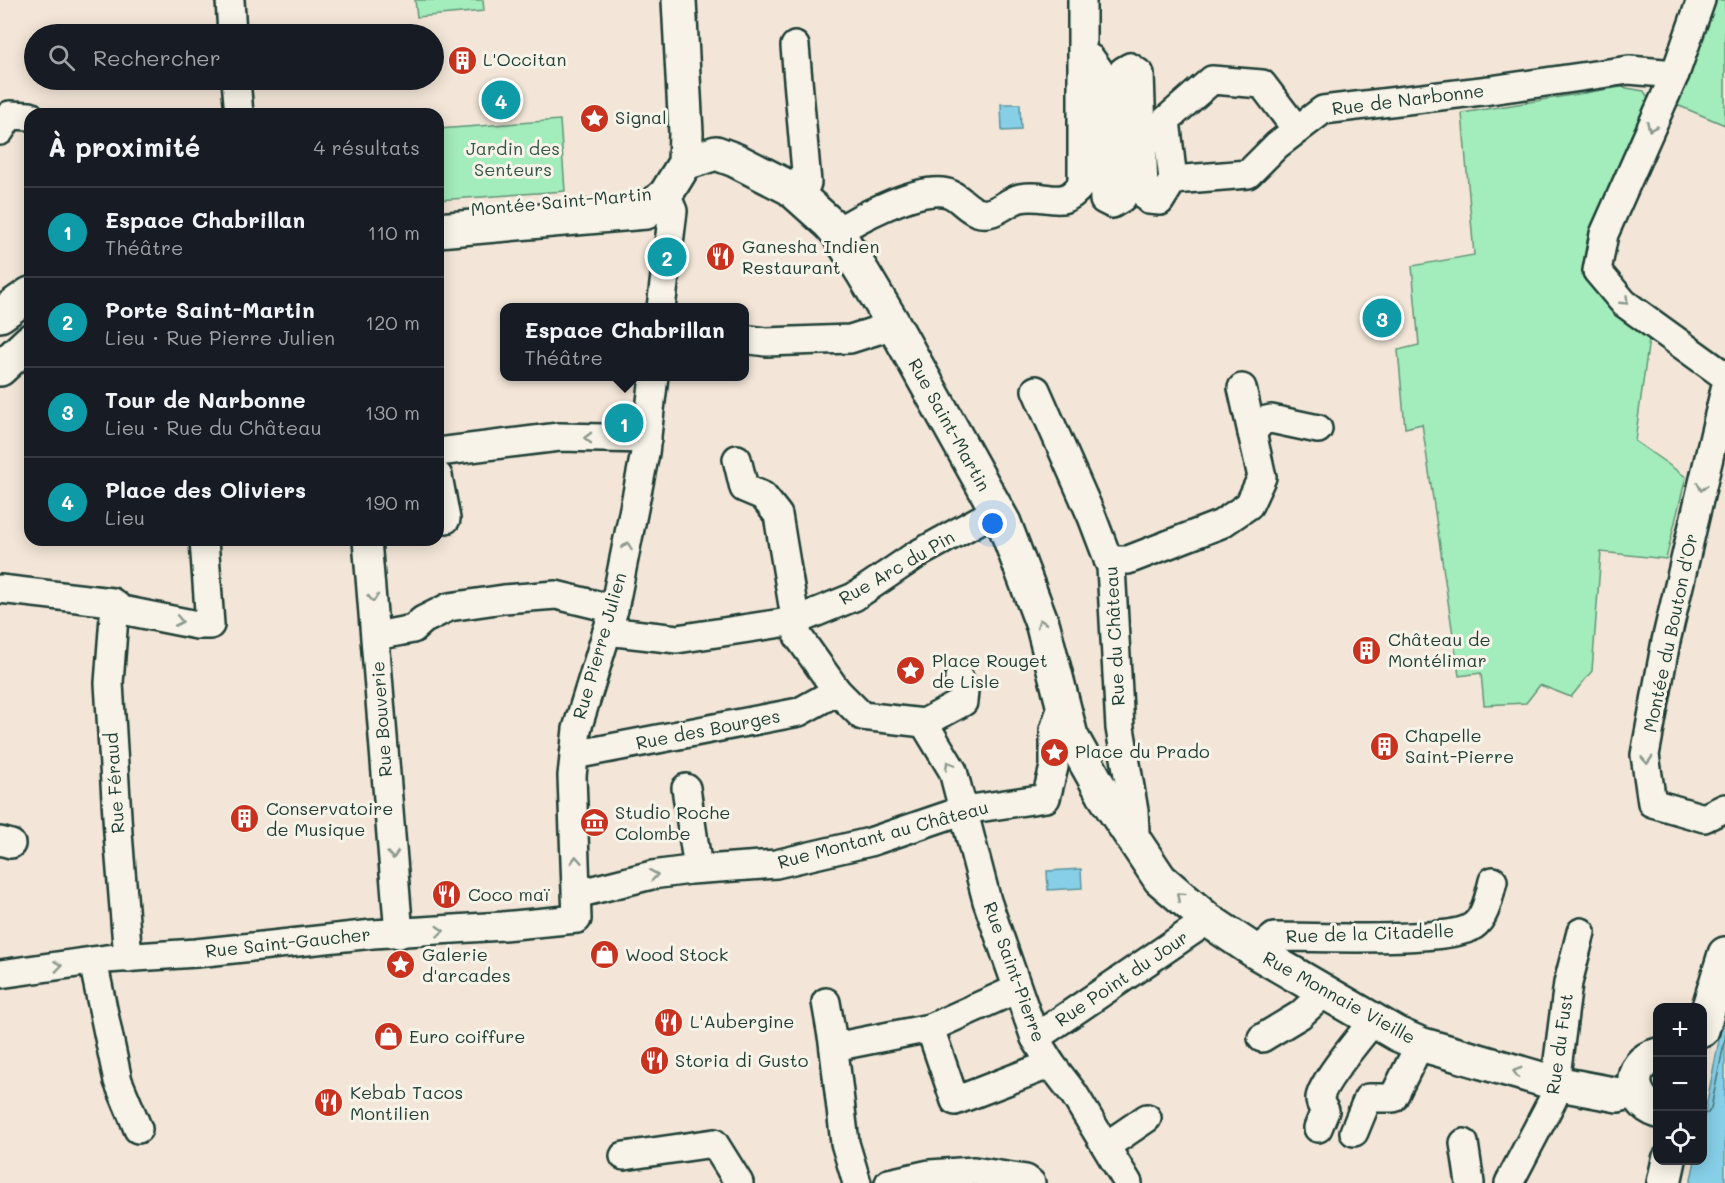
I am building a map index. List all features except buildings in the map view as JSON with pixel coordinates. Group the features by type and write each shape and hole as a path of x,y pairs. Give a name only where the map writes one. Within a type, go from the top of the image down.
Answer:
{"main road":[{"path":"666,194 684,163 686,133 679,0"},
{"path":"684,104 735,160"},
{"path":"684,163 716,153 735,160"},
{"name":"Rue Saint-Martin","path":"735,160 790,188 837,232 894,326 1004,523 1043,626 1071,736 1104,795"},
{"name":"Montée Saint-Martin","path":"444,212 645,191 666,194"},
{"name":"Montée Saint-Martin","path":"444,229 646,212 666,194"},
{"path":"0,315 24,298"},
{"path":"0,369 24,347"},
{"name":"Rue Monnaie Vieille","path":"1104,795 1160,879 1208,920 1256,952 1373,1021 1420,1044 1555,1083 1646,1101"},
{"path":"1707,1010 1725,954"},
{"path":"1646,1101 1635,1074 1640,1065 1653,1056"},
{"path":"1664,1183 1668,1165"}],"street":[{"path":"230,0 231,24"},
{"path":"837,232 913,194 946,192 959,198 976,212 986,214 1020,198 1065,200 1074,194 1082,184 1082,0"},
{"path":"1701,0 1675,74 1604,234 1598,271 1624,303 1725,376"},
{"path":"795,45 807,183 800,197"},
{"path":"1083,58 1091,59 1099,69 1104,200 1112,204 1122,198 1119,79 1123,71 1130,67 1140,74 1144,192 1149,200 1160,201 1173,180 1166,120 1212,80 1262,84 1297,130"},
{"name":"Rue de Narbonne","path":"1173,180 1248,174 1277,145 1323,110 1490,90 1629,70 1675,74"},
{"path":"237,90 238,108"},
{"path":"0,131 10,115 24,116"},
{"path":"662,303 673,211 666,194"},
{"path":"749,340 766,342 850,339 894,326"},
{"name":"Rue Pierre Julien","path":"577,906 572,776 577,729 611,620 647,439 653,381"},
{"name":"Rue du Château","path":"1133,840 1134,811 1120,728 1112,579 1108,560 1128,560 1221,524 1249,505 1262,477 1242,388"},
{"name":"Montée du Bouton d'Or","path":"1725,389 1666,641 1645,755 1652,803 1704,818 1725,808"},
{"path":"1036,390 1092,517 1108,560"},
{"path":"1252,433 1262,421 1271,419 1318,429"},
{"path":"444,451 559,437 647,439"},
{"path":"737,459 744,488 763,496 778,515 798,636 837,691 862,716 924,723 963,702 964,691 959,678"},
{"path":"444,508 446,519"},
{"name":"Rue Arc du Pin","path":"376,636 413,629 423,620 449,607 504,599 556,595 611,620 677,639 795,621 854,597 916,555 996,511"},
{"path":"0,590 112,602 122,610 197,625 210,625 204,546"},
{"name":"Rue Bouverie","path":"368,546 399,934"},
{"name":"Rue Féraud","path":"122,610 114,617 109,683 128,958"},
{"name":"Rue des Bourges","path":"574,755 799,712 837,691"},
{"name":"Rue Montant au Château","path":"577,906 652,875 776,864 870,842 964,810 1046,798 1054,767 1054,730 1063,703"},
{"name":"Rue Saint-Pierre","path":"924,723 953,771 987,901 1035,1038 1074,1094 1128,1183"},
{"path":"686,788 698,870"},
{"name":"Rue de la Citadelle","path":"1256,952 1274,937 1425,936 1461,932 1474,925 1486,907 1492,881"},
{"name":"Rue Saint-Gaucher","path":"0,974 128,958 373,934 503,926 577,906"},
{"name":"Rue Point du Jour","path":"1035,1038 1208,920"},
{"name":"Rue du Fust","path":"1509,1183 1553,1099 1568,983 1581,932"},
{"path":"93,962 118,1081 138,1129"},
{"path":"834,1044 930,1028 1017,989"},
{"path":"1262,1038 1300,1015 1325,992"},
{"path":"826,1002 834,1044 845,1143 857,1183"},
{"path":"1318,1128 1325,1111 1321,1106 1320,1098 1335,1071 1373,1021"},
{"path":"930,1028 956,1101 1051,1064"},
{"path":"1354,1132 1368,1098 1393,1098 1420,1044"},
{"path":"1106,1146 1147,1118"},
{"path":"624,1156 714,1143 739,1183"},
{"path":"1464,1143 1470,1183"},
{"path":"892,1182 930,1174 974,1172 1026,1179 1031,1183"}],"green space":[{"path":"415,0 483,0 484,11 417,17"},
{"path":"1714,0 1725,0 1725,125 1677,105"},
{"path":"1621,87 1644,91 1650,102 1645,120 1607,194 1598,218 1602,296 1649,339 1635,441 1686,477 1666,559 1601,552 1592,671 1571,697 1540,685 1526,703 1484,705 1481,673 1459,676 1422,424 1405,428 1398,350 1419,345 1412,266 1474,255 1462,113"},
{"name":"Jardin des Senteurs","path":"560,120 565,191 444,200 444,129"}],"water":[{"path":"1001,104 1020,104 1021,130 1002,131"},
{"path":"1081,869 1082,888 1048,890 1047,871"},
{"path":"1725,1009 1725,1183 1690,1183 1694,1165 1707,1165 1707,1101"}],"place":[{"name":"L'Occitan","path":"462,60"},
{"name":"Place des Oliviers","path":"501,100"},
{"name":"Signal","path":"594,118"},
{"name":"Porte Saint-Martin","path":"667,257"},
{"name":"Ganesha Indien Restaurant","path":"721,257"},
{"name":"Tour de Narbonne","path":"1382,318"},
{"name":"Espace Chabrillan","path":"624,423"},
{"name":"Château de Montélimar","path":"1367,650"},
{"name":"Place Rouget de Lisle","path":"911,671"},
{"name":"Chapelle Saint-Pierre","path":"1384,746"},
{"name":"Place du Prado","path":"1054,752"},
{"name":"Conservatoire de Musique","path":"245,819"},
{"name":"Studio Roche Colombe","path":"594,823"},
{"name":"Coco maï","path":"447,895"},
{"name":"Wood Stock","path":"604,955"},
{"name":"Galerie d'arcades","path":"401,965"},
{"name":"L'Aubergine","path":"669,1022"},
{"name":"Euro coiffure","path":"388,1037"},
{"name":"Storia di Gusto","path":"654,1061"},
{"name":"Kebab Tacos Montilien","path":"329,1103"}]}
